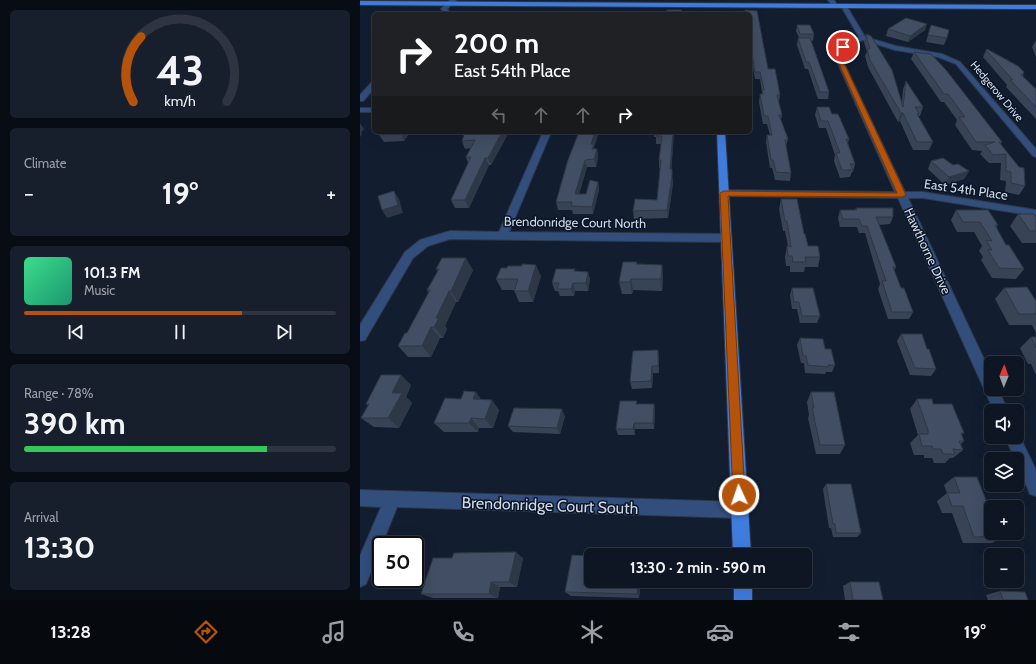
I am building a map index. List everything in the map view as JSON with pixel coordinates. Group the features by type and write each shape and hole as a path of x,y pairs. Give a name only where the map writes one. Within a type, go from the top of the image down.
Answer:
{"main road":[{"path":"360,3 451,2 711,7 718,5 813,3 835,6 1036,7"},
{"path":"718,5 718,12"},
{"path":"721,134 742,548"},
{"path":"743,588 743,600"}],"street":[{"path":"831,0 835,6"},
{"path":"446,12 444,10 451,2"},
{"path":"844,6 863,38"},
{"name":"Hedgerow Drive","path":"863,38 895,48 940,55 958,63 1036,154"},
{"name":"Hawthorne Drive","path":"863,38 842,48 839,53 839,58 998,404"},
{"path":"360,99 372,87"},
{"path":"360,110 372,110"},
{"path":"502,236 546,134"},
{"name":"East 54th Place","path":"724,193 935,196 1036,213"},
{"name":"Brendonridge Court North","path":"360,336 409,255 424,243 450,235 726,238"},
{"path":"1016,444 1036,488"},
{"name":"Brendonridge Court South","path":"360,498 740,510"},
{"path":"360,578 392,500"}],"building":[{"path":"667,10 682,11 682,12 667,12"},
{"path":"745,10 757,11 768,69 775,69 780,95 777,95 782,115 779,115 788,139 785,140 791,173 776,172 773,160 771,160 767,135 772,135 768,116 764,116 760,94 763,94 762,90 764,90 760,72 755,72 752,53 752,12 746,12"},
{"path":"906,18 927,24 910,36 888,29"},
{"path":"797,25 810,25 814,34 800,34"},
{"path":"931,25 949,30 947,38 928,35"},
{"path":"866,34 871,36 892,70 903,107 906,81 923,107 915,107 919,114 917,114 933,142 917,142 903,113 901,113 870,60 867,49 870,49"},
{"path":"798,38 810,38 829,92 820,92 809,62 806,62"},
{"path":"987,49 1018,66 1024,72 1021,75 1036,89 1036,107 1010,80 1013,80 986,50"},
{"path":"914,52 931,54 946,70 1002,142 999,142 1019,167 1024,168 1025,186 1011,183 1011,172 1006,171 1006,154 993,155 985,145 995,142 976,142 959,117 965,117 948,94 944,94"},
{"path":"817,107 829,107 832,114 838,114 849,139 846,139 855,164 850,164 853,170 842,170 836,153 840,153 828,121 821,121"},
{"path":"464,134 501,134 488,158 485,158 465,200 451,200 471,157 466,157 475,140 462,141"},
{"path":"578,134 594,134 591,144 594,144 592,149 597,149 594,159 585,160 575,194 586,194 590,180 598,182 592,207 571,206 572,202 556,202 568,160"},
{"path":"656,134 673,134 670,169 672,169 672,175 667,210 633,211 635,199 657,200 662,136 656,136"},
{"path":"943,158 953,165 958,164 969,171 949,177 931,161"},
{"path":"394,191 398,205 382,210 378,196"},
{"path":"781,199 797,199 808,246 818,246 820,257 805,257 806,262 793,262 792,256 788,256 787,246 791,247 787,221 785,221"},
{"path":"856,208 893,208 893,217 876,217 896,267 893,267 901,288 904,288 913,312 892,312 882,281 886,281 867,226 862,226 859,219 843,219 840,210 857,210"},
{"path":"956,210 988,210 998,225 995,225 1006,245 1009,245 1024,269 999,268 988,250 992,250 986,240 992,241 980,222 963,222"},
{"path":"1018,214 1034,214 1036,217 1036,231 1030,231"},
{"path":"442,258 466,258 451,291 449,291 436,318 439,318 434,327 431,327 422,346 398,346 405,333 407,333 430,290 427,290 439,269 436,269"},
{"path":"623,262 662,265 661,279 631,279 630,282 619,282"},
{"path":"522,264 536,265 528,291 514,291 518,279 496,279 501,268 507,268 508,266 522,266"},
{"path":"556,269 575,269 574,271 588,272 586,283 573,283 571,289 557,289 559,283 552,283"},
{"path":"1027,287 1036,301 1036,314 1019,314 1004,288"},
{"path":"792,288 813,288 820,316 802,316 799,302 794,302"},
{"path":"901,334 922,334 936,369 915,368"},
{"path":"1031,337 1036,337 1036,348"},
{"path":"800,338 823,339 825,349 831,349 835,365 828,365 828,367 808,365 806,356 803,356"},
{"path":"658,350 658,366 652,366 651,381 630,382 633,351"},
{"path":"381,375 401,375 392,393 402,393 388,418 361,418 369,404 366,404"},
{"path":"464,391 476,392 473,399 492,400 485,419 471,418 469,423 434,423 445,398 461,399"},
{"path":"811,392 834,392 845,445 820,445 812,408 814,408"},
{"path":"917,399 932,399 933,404 952,404 964,433 961,433 964,441 959,441 963,450 953,449 955,454 943,454 941,449 933,449 932,446 922,446 919,434 928,434 928,430"},
{"path":"620,401 637,401 636,404 654,404 653,423 634,423 633,429 616,429"},
{"path":"514,408 562,409 557,428 508,426"},
{"path":"954,477 977,477 986,500 984,500 984,537 974,537 963,506 952,506 947,493 960,493"},
{"path":"826,484 851,484 861,533 836,533"},
{"path":"516,552 509,582 491,582 489,594 421,594 433,558 452,558 454,553"},
{"path":"572,555 584,556 584,588 637,588 637,594 565,592"},
{"path":"850,582 879,582 883,600 853,600"},
{"path":"1000,591 1025,592 1028,600 1003,600"}],"route":[{"path":"739,495 724,193 902,195 839,59 838,55 843,47"}]}
